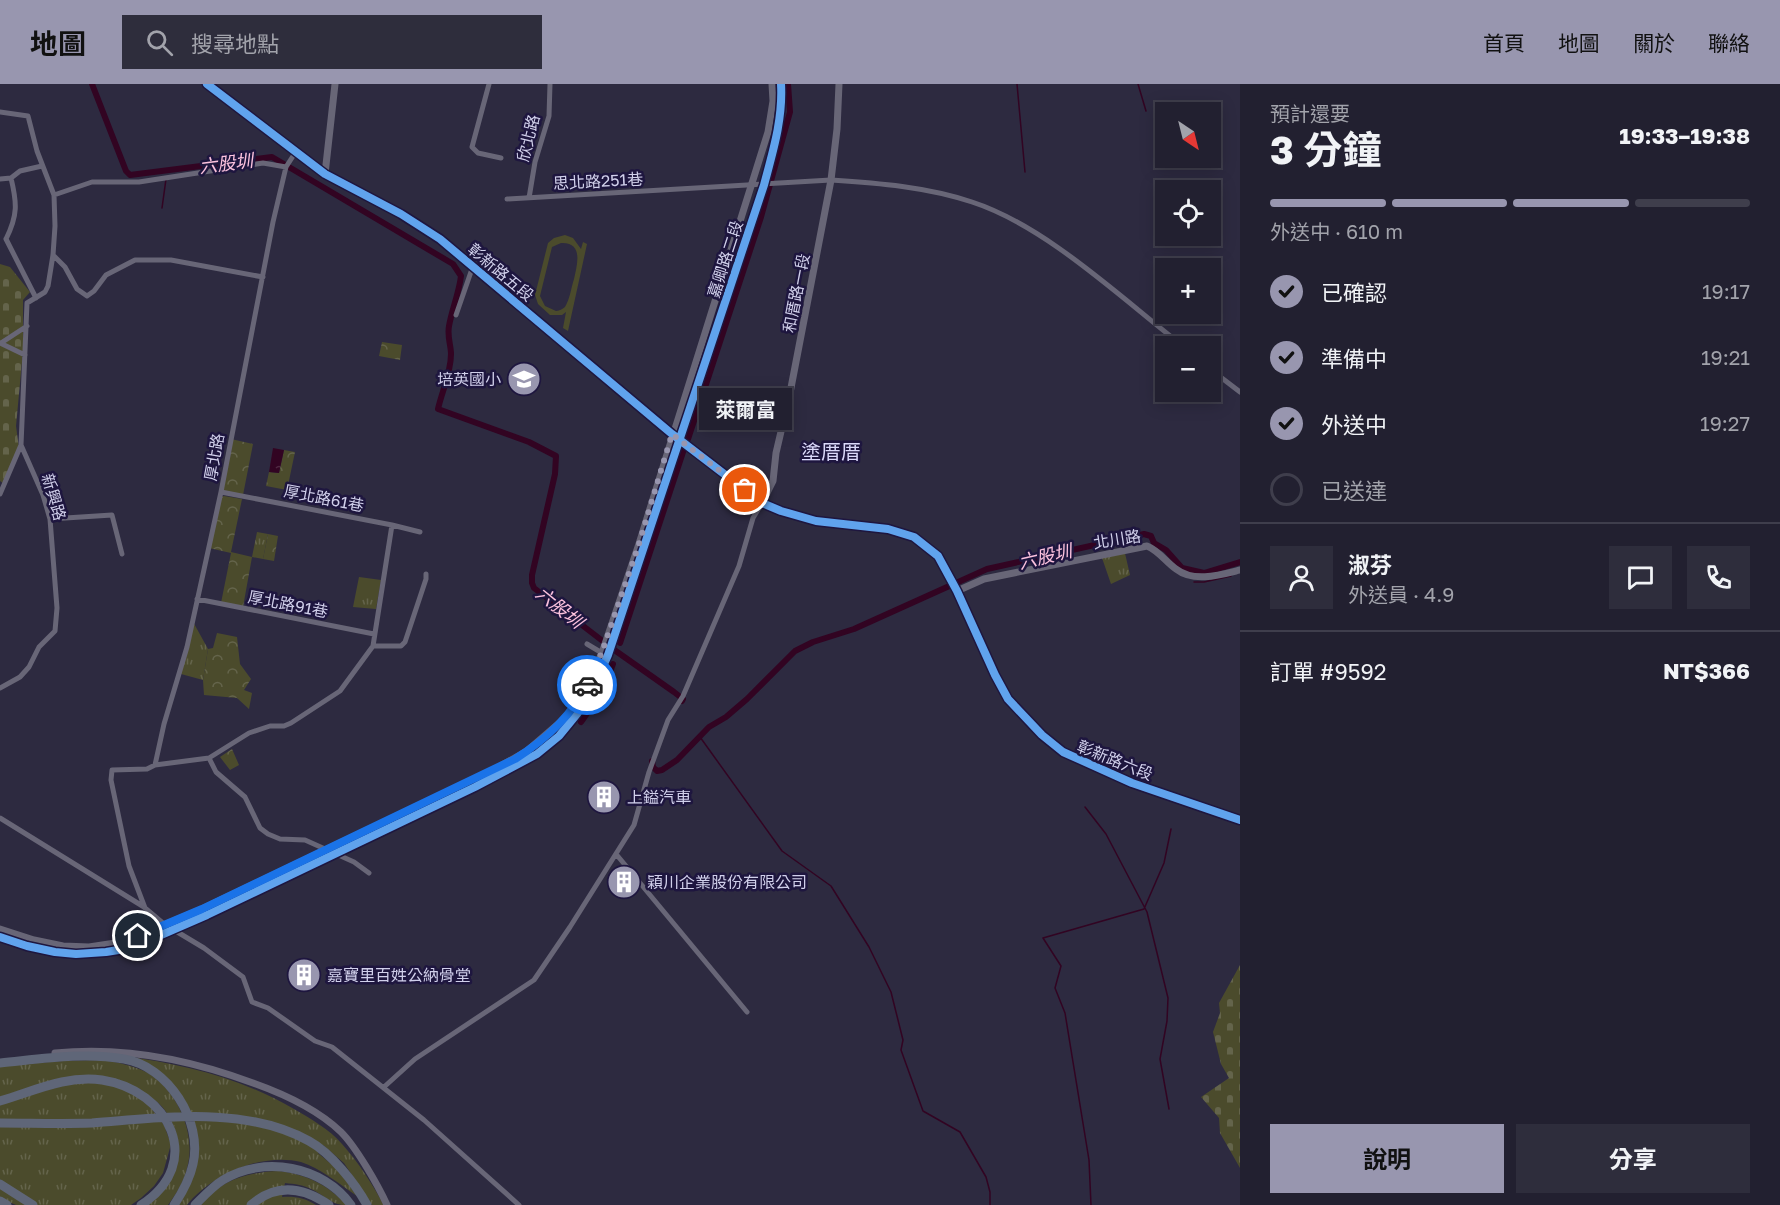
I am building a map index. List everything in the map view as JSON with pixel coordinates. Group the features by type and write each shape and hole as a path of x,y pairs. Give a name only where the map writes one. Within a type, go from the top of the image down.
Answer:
{"highway":[{"path":"0,1062 74,1055 126,1059 144,1066 158,1076 169,1087 188,1114 194,1146 194,1162 189,1177 174,1205"},
{"path":"0,1101 51,1084 73,1080 112,1082 144,1096 162,1112 173,1133 176,1161 167,1180 141,1205"},
{"path":"0,1123 91,1123 190,1117 244,1121 284,1129 311,1142 325,1154 359,1190 367,1205"},
{"path":"195,1205 224,1180 267,1166 285,1167 312,1174 336,1190 351,1205"},
{"path":"0,1184 33,1205"},
{"path":"251,1205 265,1195 288,1188 305,1192 329,1205"},
{"path":"0,1201 7,1205"}],"street":[{"name":"彰新路五段","path":"207,84 325,174 401,214 440,239 543,327 762,503"},
{"path":"325,174 334,84"},
{"path":"489,84 472,147 477,153 501,158"},
{"name":"欣北路","path":"529,198 535,162 549,116 550,84"},
{"name":"嘉卿路二段","path":"676,436 768,132 773,101 772,84"},
{"name":"嘉卿路二段","path":"676,436 769,184 782,104 781,84"},
{"name":"和厝路一段","path":"762,503 773,481 776,453 790,393 831,180 839,84"},
{"path":"0,112 28,116 42,166 54,195 53,255 48,286 45,292 36,298 3,239 12,226 16,211 16,199 10,178"},
{"name":"厚北路","path":"155,765 164,724 188,646 286,167 295,153"},
{"path":"54,195 92,182 139,182 263,163 286,167"},
{"path":"0,179 10,178 20,171 42,166"},
{"name":"思北路251巷","path":"507,199 831,180 883,184 938,193 973,202 1004,216 1058,247 1170,336"},
{"path":"53,255 65,267 77,289 87,296 94,291 106,275 135,260 171,260 263,277"},
{"path":"456,315 473,266"},
{"name":"新興路","path":"0,688 20,677 29,667 39,647 55,630 57,608 50,519 43,495 21,445 27,303 36,298"},
{"path":"0,343 27,327"},
{"path":"0,343 25,355"},
{"path":"1221,378 1239,392"},
{"path":"0,937 27,946 76,954 131,948 174,930 475,787 537,754 558,736 590,695 676,436"},
{"path":"0,494 21,445"},
{"name":"厚北路61巷","path":"221,492 420,532"},
{"path":"384,1087 415,1059 534,980 570,927 634,825 668,720 683,696 739,566 753,518 762,503"},
{"name":"彰新路六段","path":"762,503 816,521 888,529 914,537 938,556 1008,699 1042,735 1063,752 1132,783 1240,820"},
{"path":"50,519 112,515 122,554"},
{"path":"145,908 129,866 111,780 112,770 147,769 155,765 209,758 249,733 270,726 284,726 330,699 351,678 373,646 392,525"},
{"name":"北川路","path":"957,591 984,579 1147,546 1156,550 1175,568 1192,576 1219,575 1240,570"},
{"path":"373,646 401,646 405,642 426,573"},
{"name":"厚北路91巷","path":"197,599 375,634"},
{"path":"587,644 605,654"},
{"path":"0,929 63,946 89,947 130,939 202,909 495,769 527,751 564,719 582,695 605,654"},
{"path":"209,758 216,772 245,797 260,828 268,834 280,839 305,840 324,850 336,853 369,873"},
{"path":"0,818 145,908 164,924 204,948 243,977 252,1002 268,1008 315,1041 332,1047 432,1127 519,1205"},
{"path":"616,854 747,1012"},
{"path":"0,1062 84,1050 142,1053 206,1066 246,1080 297,1102 325,1118 342,1133 379,1186 387,1205"}],"green space":[{"path":"565,235 573,238 581,249 583,242 587,244 568,331 563,328 566,312 562,315 550,315 538,304 535,295 548,243 554,238","holes":["561,243 568,244 576,250 576,267 567,304 563,309 556,311 545,306 540,296 552,247"]},
{"path":"0,264 10,267 30,292 23,300 23,351 16,426 19,448 4,484 0,481"},
{"path":"382,342 402,345 400,360 379,356"},
{"path":"231,439 253,444 243,495 223,491"},
{"path":"284,450 295,452 287,490 266,486 269,472 279,473"},
{"path":"221,497 242,499 231,552 252,557 243,607 221,603 231,553 209,548"},
{"path":"257,532 268,534 263,559 252,557"},
{"path":"268,534 278,536 274,561 263,559"},
{"path":"1124,549 1130,575 1111,584 1101,555"},
{"path":"359,577 381,580 376,609 353,607"},
{"path":"192,620 208,649 203,680 181,674"},
{"path":"217,633 237,637 240,664 251,679 244,690 252,693 249,709 237,698 204,695 203,680 208,649 213,648"},
{"path":"232,749 239,765 230,770 220,757"},
{"path":"1240,965 1240,1168 1220,1133 1219,1118 1201,1097 1229,1078 1221,1064 1213,1032 1220,1013 1219,1003"},
{"path":"123,1056 168,1063 211,1074 253,1089 294,1109 326,1129 342,1144 365,1174 384,1205 372,1205 344,1163 323,1145 318,1153 338,1170 357,1196 316,1168 301,1162 270,1160 238,1168 209,1184 187,1205 178,1205 198,1150 195,1124 174,1086"},
{"path":"101,1060 124,1064 146,1072 167,1089 182,1114 189,1141 187,1168 177,1192 168,1205 147,1205 170,1180 178,1161 179,1150 174,1127 162,1106 156,1101 151,1108 164,1125 171,1144 163,1173 154,1186 131,1205 16,1205 0,1198 0,1066"},
{"path":"279,1171 299,1175 316,1182 332,1191 347,1205 333,1202 306,1187 285,1183 282,1197 300,1198 316,1205 201,1205 217,1189 236,1179 257,1173"}],"water":[{"path":"273,448 284,450 279,473 269,472"}],"waterway":[{"name":"六股圳","path":"92,84 126,171 130,175 272,157 453,264 461,276 448,334 451,354 450,368 438,409 529,442 556,456 555,474 532,575 534,588 613,649 674,692 683,699 682,701"},
{"path":"688,439 761,217 790,112 788,84"},
{"path":"1017,84 1025,172"},
{"path":"1138,84 1146,111"},
{"path":"162,208 166,179"},
{"path":"620,643 684,449"},
{"name":"六股圳","path":"652,761 657,771 677,760 709,727 726,717 747,699 795,651 813,642 854,629 987,569 1144,534 1151,536 1154,543 1166,550 1182,568 1204,573 1240,562"},
{"path":"1194,582 1231,576"},
{"path":"581,722 602,692 613,664"},
{"path":"700,737 782,851 831,886 869,947 891,992 903,1040 901,1050 923,1111 960,1132 986,1177 990,1192 990,1205"},
{"path":"1085,807 1106,834 1147,912 1168,998 1167,1021 1160,1059 1169,1109"},
{"path":"1091,1205 1089,1160 1065,1013 1055,988 1061,966 1043,938 1144,909 1164,863 1171,829"}],"cycle path":[{"path":"207,84 325,174 401,214 440,239 672,434 762,503 816,521 888,529 914,537 938,556 1008,699 1042,735 1063,752 1132,783 1240,820"},
{"path":"0,937 27,946 76,954 131,948 207,915 475,787 537,754 559,736 590,695 608,655 764,185 779,122 781,84"}],"way so far":[{"path":"587,685 602,652 638,547 672,434 745,490"}],"place":[{"name":"培英國小","path":"524,379"},
{"name":"萊爾富","path":"745,490"},
{"name":"上鎰汽車","path":"604,797"},
{"name":"穎川企業股份有限公司","path":"624,882"},
{"name":"嘉寶里百姓公納骨堂","path":"304,975"}],"district":[{"name":"塗厝厝","path":"831,451"}],"route":[{"path":"138,936 202,909 515,759 543,739 564,719 587,685"}]}
